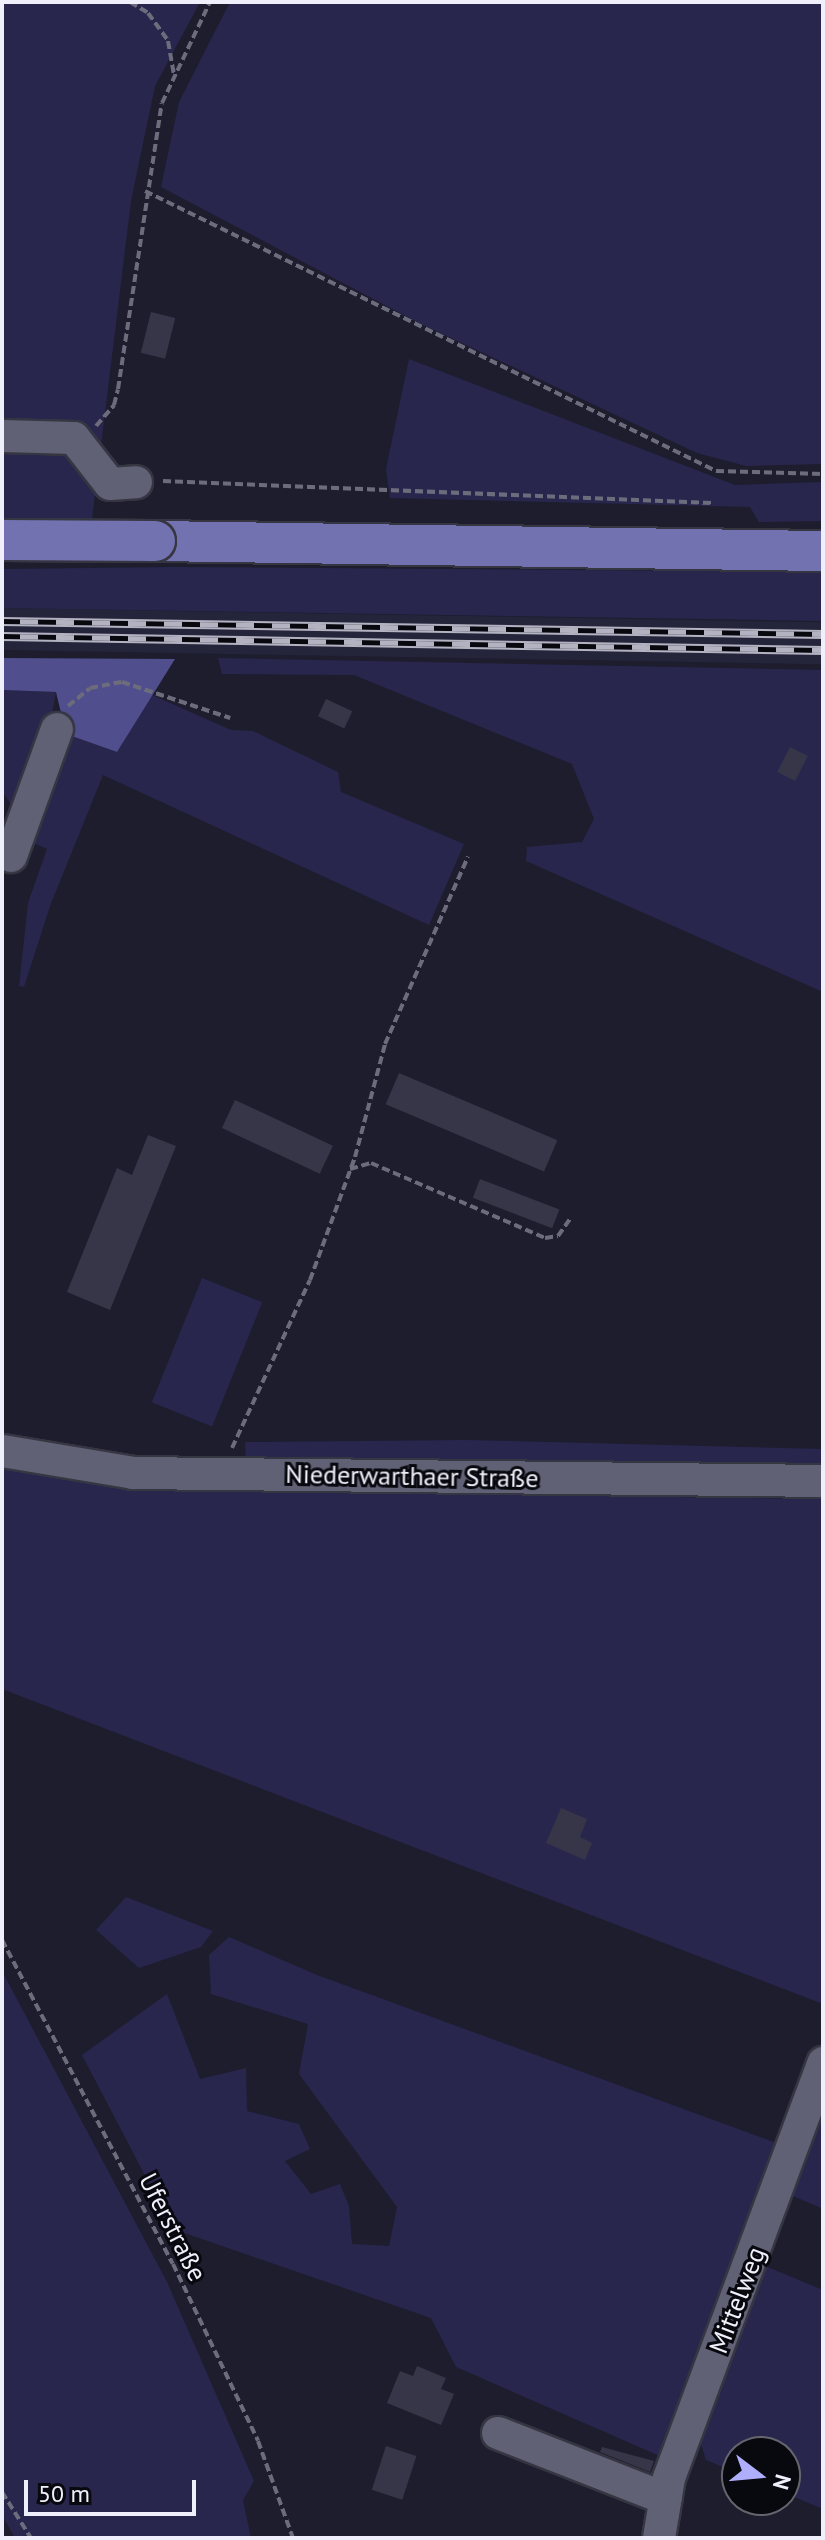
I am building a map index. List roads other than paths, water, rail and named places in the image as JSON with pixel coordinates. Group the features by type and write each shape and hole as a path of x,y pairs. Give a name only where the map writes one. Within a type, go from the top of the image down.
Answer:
{"main road":[{"path":"2,540 823,551"}],"street":[{"path":"2,436 74,438 110,484 136,482"},
{"path":"7,870 57,729"},
{"path":"2,824 7,870"},
{"name":"Niederwarthaer Straße","path":"2,1451 133,1473 823,1481"},
{"name":"Mittelweg","path":"659,2538 669,2478 823,2063"},
{"path":"498,2433 666,2499"}],"railway":[{"path":"2,621 823,634"},
{"path":"2,636 823,650"}]}
